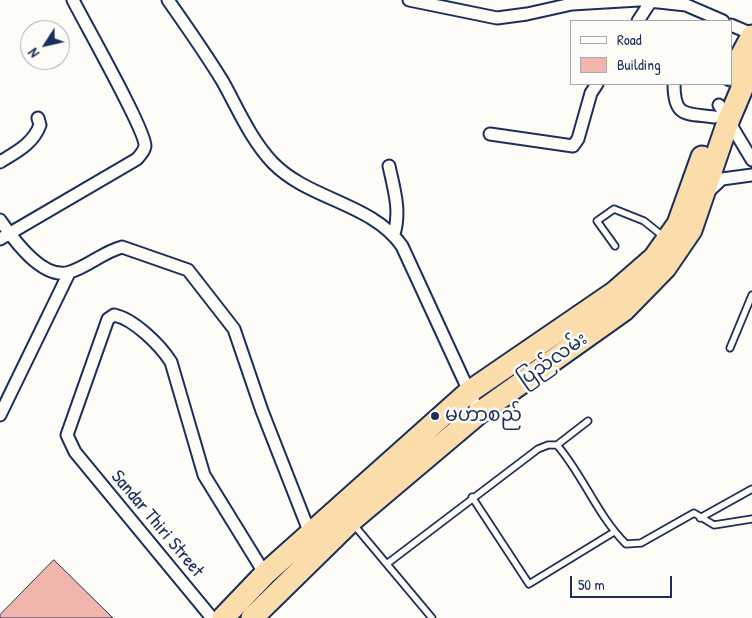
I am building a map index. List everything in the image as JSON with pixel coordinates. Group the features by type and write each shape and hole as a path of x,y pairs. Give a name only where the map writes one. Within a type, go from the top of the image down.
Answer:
{"highway":[{"path":"732,73 752,35"},
{"name":"ပြည်လမ်း","path":"261,613 315,542 469,392 615,292 654,258 669,240 678,224 721,114 752,66"},
{"name":"ပြည်လမ်း","path":"224,618 265,574 351,521 479,412 624,310 680,250 691,230 705,194 727,85"}],"street":[{"path":"4,236 137,159 143,153 145,145 132,112 73,0"},
{"path":"168,0 206,54 252,134 272,162 296,183 374,220 394,234 402,246 479,412"},
{"path":"409,0 497,18 527,14 571,2 643,0 686,4 721,20"},
{"path":"638,20 643,0"},
{"path":"732,25 752,35"},
{"path":"490,134 573,146 578,140 591,93 596,85"},
{"path":"674,85 674,99 677,108 683,113 721,114 752,160"},
{"path":"0,162 28,144 37,134 40,126 38,118"},
{"path":"389,166 397,208 398,222 394,234"},
{"path":"705,194 722,178 752,175"},
{"path":"0,220 4,236 36,262 54,272 69,273 114,249 122,247 188,270 234,329 262,411 315,542"},
{"path":"0,415 69,273"},
{"name":"Sandar Thiri Street","path":"212,618 75,452 67,435 108,319 114,315 122,316 162,347 171,362 204,475 265,574"}],"lane":[{"path":"616,246 597,221 614,209 644,221 669,240"},
{"path":"730,348 752,295"},
{"path":"388,563 538,449 557,444 588,421"},
{"path":"557,444 568,457 614,532 626,544 641,543 694,513 714,525 752,519"},
{"path":"700,518 752,489"},
{"path":"472,498 529,584 614,532"},
{"path":"351,521 432,618"}],"building":[{"path":"54,560 113,618 0,618 0,615"}],"place":[{"name":"မဟာစည်","path":"435,416"}]}
